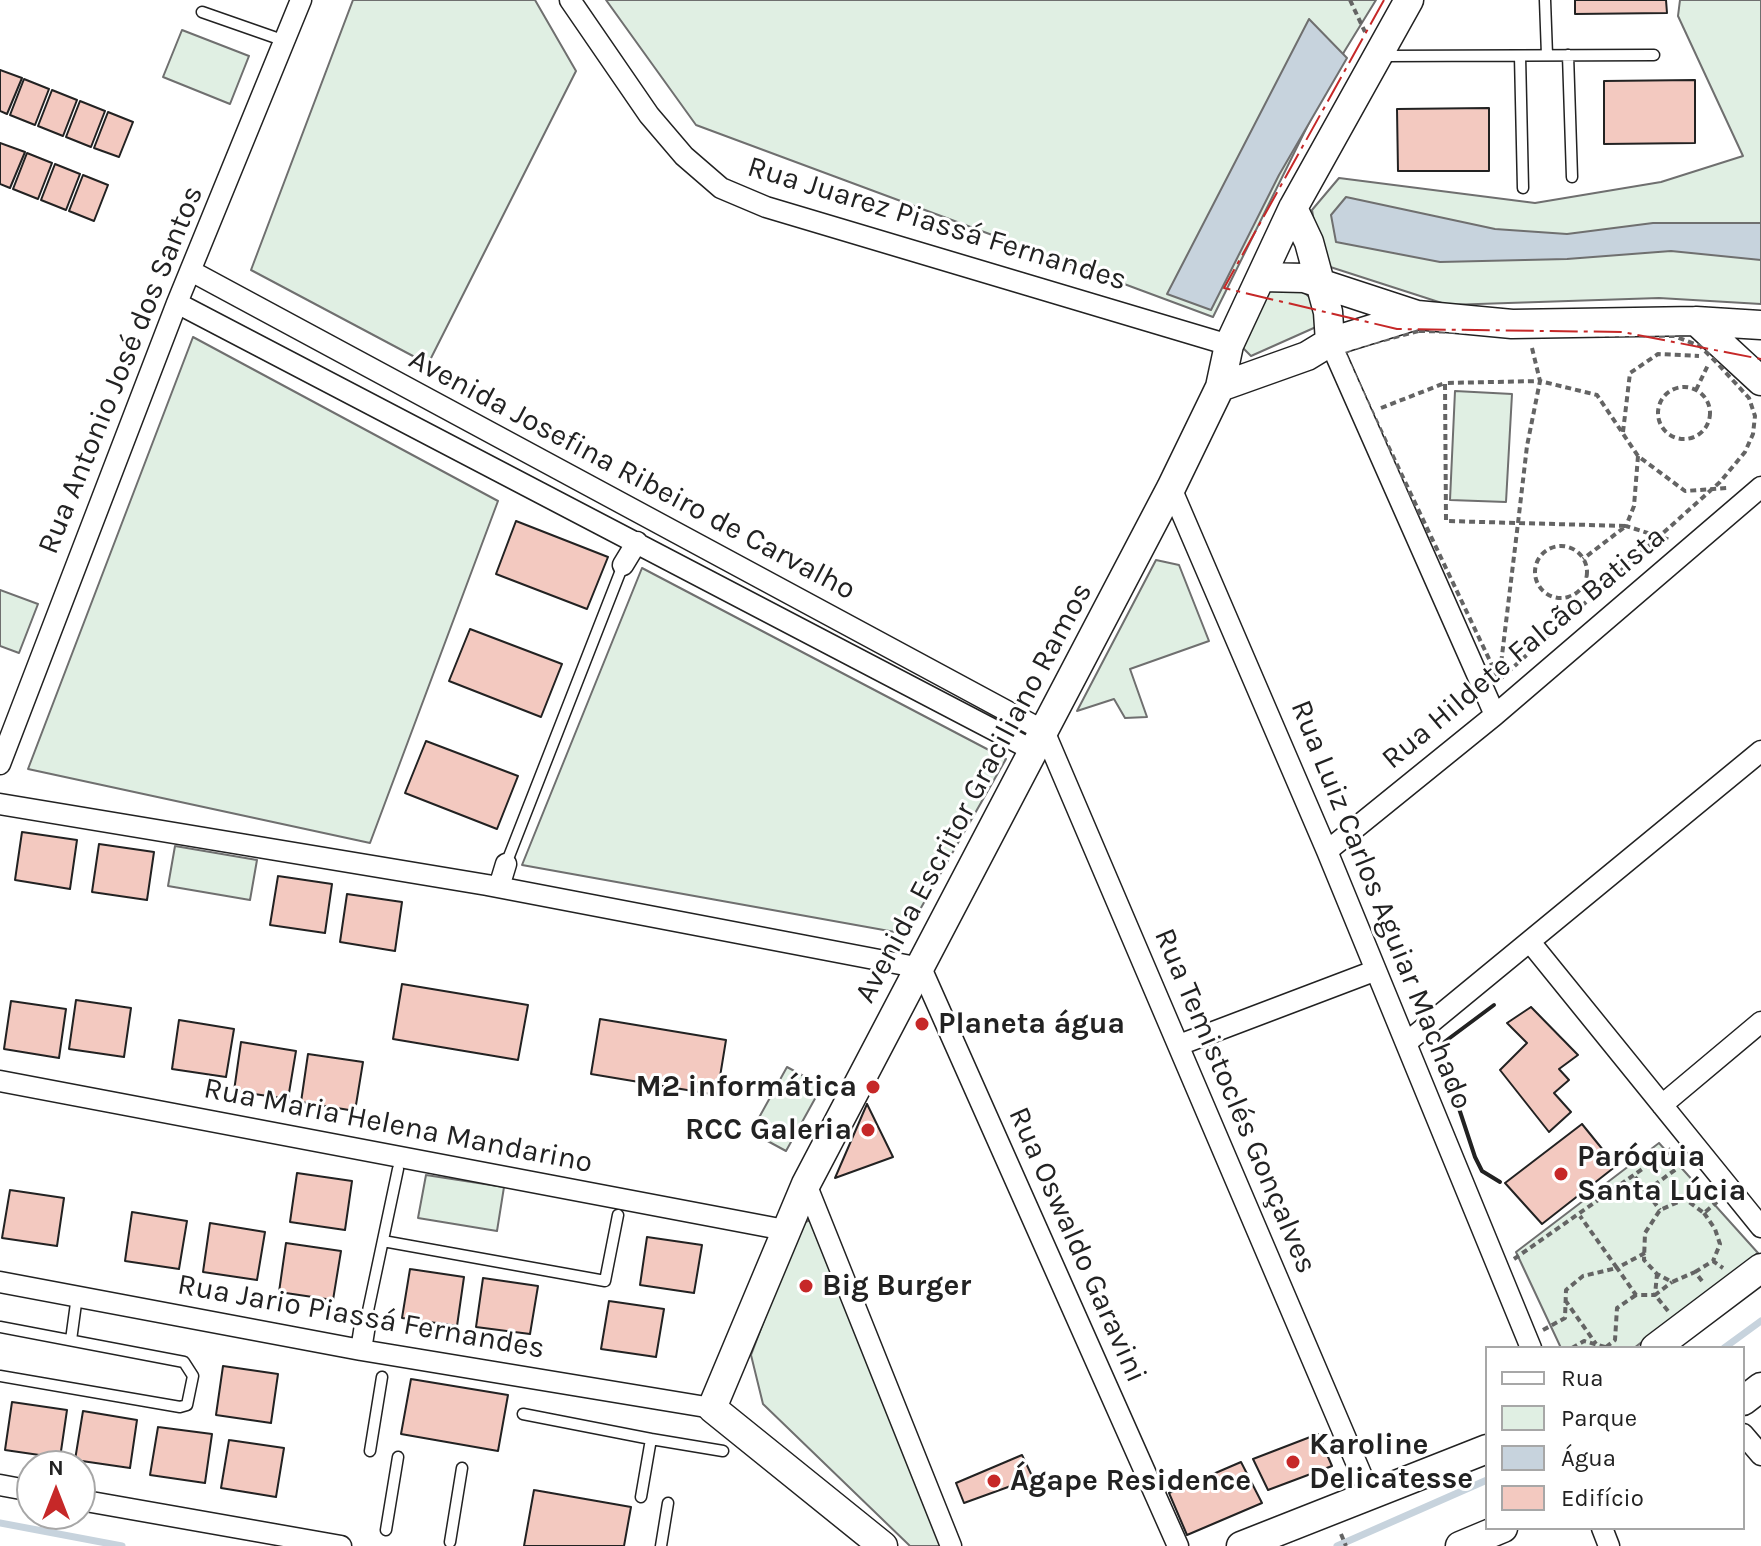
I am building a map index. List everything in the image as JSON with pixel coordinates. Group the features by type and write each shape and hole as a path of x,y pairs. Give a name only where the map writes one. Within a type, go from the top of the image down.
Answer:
{"street":[{"name":"Rua Antonio José dos Santos","path":"0,764 177,303 301,0"},
{"name":"Rua Juarez Piassá Fernandes","path":"570,0 649,115 684,156 721,188 766,207 1229,345"},
{"name":"Avenida Escritor Graciliano Ramos","path":"712,1408 806,1184 1171,488 1220,387 1229,345 1293,208 1409,0"},
{"path":"1293,208 1309,242 1328,312 1330,342 1368,413 1495,715"},
{"name":"Avenida Josefina Ribeiro de Carvalho","path":"191,271 1039,741"},
{"path":"1262,277 1282,275 1318,283 1417,315 1512,324 1696,321 1761,325"},
{"name":"Avenida Josefina Ribeiro de Carvalho","path":"177,303 637,542 1039,741"},
{"path":"1220,387 1307,356 1330,342 1417,315"},
{"path":"1696,321 1761,381"},
{"path":"1229,345 1238,365 1259,371"},
{"name":"Rua Hildete Falcão Batista","path":"1327,851 1495,715 1760,486"},
{"name":"Rua Luiz Carlos Aguiar Machado","path":"1171,488 1327,851 1529,1343"},
{"path":"623,565 637,542"},
{"name":"Rua Temistoclés Gonçalves","path":"1039,741 1179,1045 1370,1495"},
{"path":"1406,1043 1761,751"},
{"path":"0,804 499,887 921,968"},
{"path":"499,887 506,864"},
{"path":"1530,942 1761,1227"},
{"name":"Rua Oswaldo Garavini","path":"921,968 1178,1546"},
{"path":"1179,1045 1374,971"},
{"path":"1662,1105 1761,1022"},
{"name":"Rua Maria Helena Mandarino","path":"0,1081 620,1207 785,1230"},
{"path":"806,1184 951,1546"},
{"path":"1658,1346 1761,1268"},
{"name":"Rua Jario Piassá Fernandes","path":"0,1282 361,1350 712,1408"},
{"path":"361,1350 365,1325"},
{"path":"1745,1399 1761,1387"},
{"path":"712,1408 883,1546"},
{"path":"1745,1436 1761,1455"},
{"path":"1241,1546 1485,1450"},
{"path":"96,1503 341,1546"},
{"path":"1460,1546 1498,1530"}],"lane":[{"path":"1545,0 1547,55"},
{"path":"202,12 285,41"},
{"path":"1568,55 1572,177"},
{"path":"1377,56 1654,55"},
{"path":"1520,56 1523,188"},
{"path":"506,864 623,565"},
{"path":"365,1325 400,1163"},
{"path":"383,1241 605,1281 620,1207"},
{"path":"71,1340 77,1296"},
{"path":"0,1327 184,1362 193,1376 187,1405 180,1407 0,1376"},
{"path":"370,1451 382,1377"},
{"path":"523,1414 723,1451"},
{"path":"641,1497 651,1439"},
{"path":"386,1530 398,1457"},
{"path":"450,1542 462,1468"},
{"path":"661,1546 668,1503"}],"path":[{"path":"1419,331 1665,334 1689,340 1711,357 1749,398 1755,416 1753,434 1745,452 1714,488 1499,680 1368,413 1345,352 1419,331"},
{"path":"1495,715 1527,446 1540,381 1528,331"},
{"path":"1623,435 1630,373 1645,359 1658,354 1711,357"},
{"path":"1696,390 1711,357"},
{"path":"1368,413 1445,383 1540,381 1597,395 1638,456 1685,491 1760,486"},
{"path":"1445,383 1446,521 1626,526 1662,535 1687,549"},
{"path":"1676,388 1696,390 1710,406 1709,423 1698,435 1673,436 1661,424 1659,407 1676,388"},
{"path":"1583,559 1626,526 1634,506 1638,456"},
{"path":"1563,547 1583,559 1587,575 1572,596 1554,597 1540,588 1536,580 1537,563 1547,550 1563,547"},
{"path":"1499,1269 1635,1176 1694,1144"},
{"path":"1646,1191 1694,1144"},
{"path":"1635,1176 1660,1210"},
{"path":"1704,1213 1731,1190"},
{"path":"1672,1282 1657,1274 1644,1260 1645,1233 1660,1210 1685,1199 1704,1213 1715,1229 1720,1244 1713,1261"},
{"path":"1580,1216 1636,1295"},
{"path":"1529,1343 1565,1318 1566,1290 1583,1276 1617,1268 1645,1253"},
{"path":"1607,1346 1615,1340 1617,1308 1636,1295 1655,1295 1672,1282 1695,1272 1717,1301"},
{"path":"1657,1274 1655,1295 1681,1328"},
{"path":"1564,1299 1596,1344"},
{"path":"1575,1346 1584,1341 1603,1346"}],"green space":[{"path":"353,0 535,0 576,71 428,364 251,270"},
{"path":"606,0 1376,0 1344,52 1213,317 696,125"},
{"path":"1680,0 1761,0 1761,304 1659,298 1448,305 1321,264 1312,210 1339,178 1535,203 1661,182 1743,156 1678,16"},
{"path":"182,30 249,56 230,104 163,77"},
{"path":"1269,289 1301,290 1313,300 1316,327 1251,356 1243,348"},
{"path":"193,337 498,501 370,843 28,769"},
{"path":"1455,391 1512,394 1506,502 1450,500"},
{"path":"1156,560 1179,565 1209,641 1130,669 1147,717 1125,718 1114,699 1077,711"},
{"path":"642,568 1006,759 906,934 522,865"},
{"path":"0,590 38,604 19,653 0,646"},
{"path":"175,846 257,860 250,900 168,886"},
{"path":"787,1067 822,1086 786,1151 751,1132"},
{"path":"1659,1143 1758,1253 1637,1346 1560,1346 1516,1252"},
{"path":"426,1175 504,1187 497,1231 418,1218"},
{"path":"812,1220 944,1546 910,1546 763,1404 751,1355 801,1223"}],"water":[{"path":"1309,19 1347,58 1279,175 1211,310 1167,294"},
{"path":"1346,197 1495,229 1567,234 1653,223 1761,223 1761,260 1671,251 1567,259 1440,262 1336,242 1331,215"}],"building":[{"path":"1575,0 1666,0 1667,13 1575,14"},
{"path":"0,70 22,78 7,114 0,111"},
{"path":"24,79 49,89 35,125 10,115"},
{"path":"1695,80 1695,143 1604,144 1604,81"},
{"path":"52,90 77,100 63,136 38,126"},
{"path":"80,101 105,111 91,147 66,137"},
{"path":"1489,108 1489,171 1398,171 1397,109"},
{"path":"108,112 133,122 119,157 94,148"},
{"path":"0,143 25,152 10,188 0,184"},
{"path":"27,153 52,163 38,199 13,189"},
{"path":"55,164 80,174 66,210 41,200"},
{"path":"83,175 108,185 94,221 69,211"},
{"path":"516,521 608,557 587,609 496,574"},
{"path":"470,629 562,664 541,717 449,681"},
{"path":"426,741 518,776 497,829 405,793"},
{"path":"22,832 77,840 70,889 15,880"},
{"path":"99,844 154,852 147,900 92,892"},
{"path":"278,876 332,884 325,933 270,925"},
{"path":"347,894 402,902 395,951 340,942"},
{"path":"402,984 528,1005 518,1060 393,1039"},
{"path":"76,1000 131,1008 124,1057 69,1049"},
{"path":"11,1001 66,1009 59,1058 4,1049"},
{"path":"1531,1007 1578,1055 1559,1069 1569,1080 1554,1093 1571,1112 1549,1132 1500,1070 1527,1043 1507,1023"},
{"path":"600,1019 726,1040 717,1095 591,1074"},
{"path":"179,1020 234,1029 226,1077 172,1069"},
{"path":"241,1042 296,1051 288,1099 234,1091"},
{"path":"308,1054 363,1062 355,1111 301,1102"},
{"name":"RCC Galeria","path":"867,1104 893,1157 835,1178"},
{"name":"Paróquia Santa Lúcia","path":"1582,1124 1616,1166 1542,1224 1505,1183"},
{"path":"297,1173 352,1181 345,1230 290,1222"},
{"path":"10,1190 64,1198 57,1246 2,1238"},
{"path":"132,1212 187,1221 179,1269 125,1261"},
{"path":"210,1223 265,1232 257,1280 203,1272"},
{"path":"647,1237 702,1245 694,1293 640,1285"},
{"path":"286,1243 341,1251 333,1300 279,1292"},
{"path":"410,1269 464,1277 457,1326 402,1318"},
{"path":"483,1278 538,1286 530,1334 476,1327"},
{"path":"609,1301 664,1309 656,1357 601,1349"},
{"path":"223,1366 278,1374 271,1423 216,1415"},
{"path":"411,1379 508,1395 498,1451 401,1434"},
{"path":"12,1402 67,1410 61,1450 5,1450"},
{"path":"83,1411 137,1420 130,1468 96,1463 96,1450 77,1450"},
{"path":"158,1427 212,1434 205,1483 150,1475"},
{"name":"Karoline Delicatesse","path":"1318,1434 1332,1466 1268,1490 1253,1459"},
{"path":"229,1440 284,1448 276,1497 221,1488"},
{"name":"Ágape Residence","path":"1022,1455 1033,1478 964,1503 956,1483"},
{"path":"1241,1462 1262,1503 1187,1535 1169,1493"},
{"path":"534,1490 631,1507 624,1546 524,1546"}],"waterway":[{"path":"1727,1346 1761,1321"},
{"path":"1337,1546 1485,1481"},
{"path":"0,1523 122,1546"}],"wall":[{"path":"1494,1005 1443,1043 1444,1063 1475,1157 1482,1171 1500,1182"}],"power":[{"path":"1384,0 1224,288 1397,329 1622,332 1761,359"}],"place":[{"name":"Planeta água","path":"922,1024"},
{"name":"M2 informática","path":"873,1087"},
{"name":"RCC Galeria","path":"868,1130"},
{"name":"Paróquia Santa Lúcia","path":"1561,1174"},
{"name":"Big Burger","path":"806,1286"},
{"name":"Karoline Delicatesse","path":"1293,1462"},
{"name":"Ágape Residence","path":"994,1481"}]}
